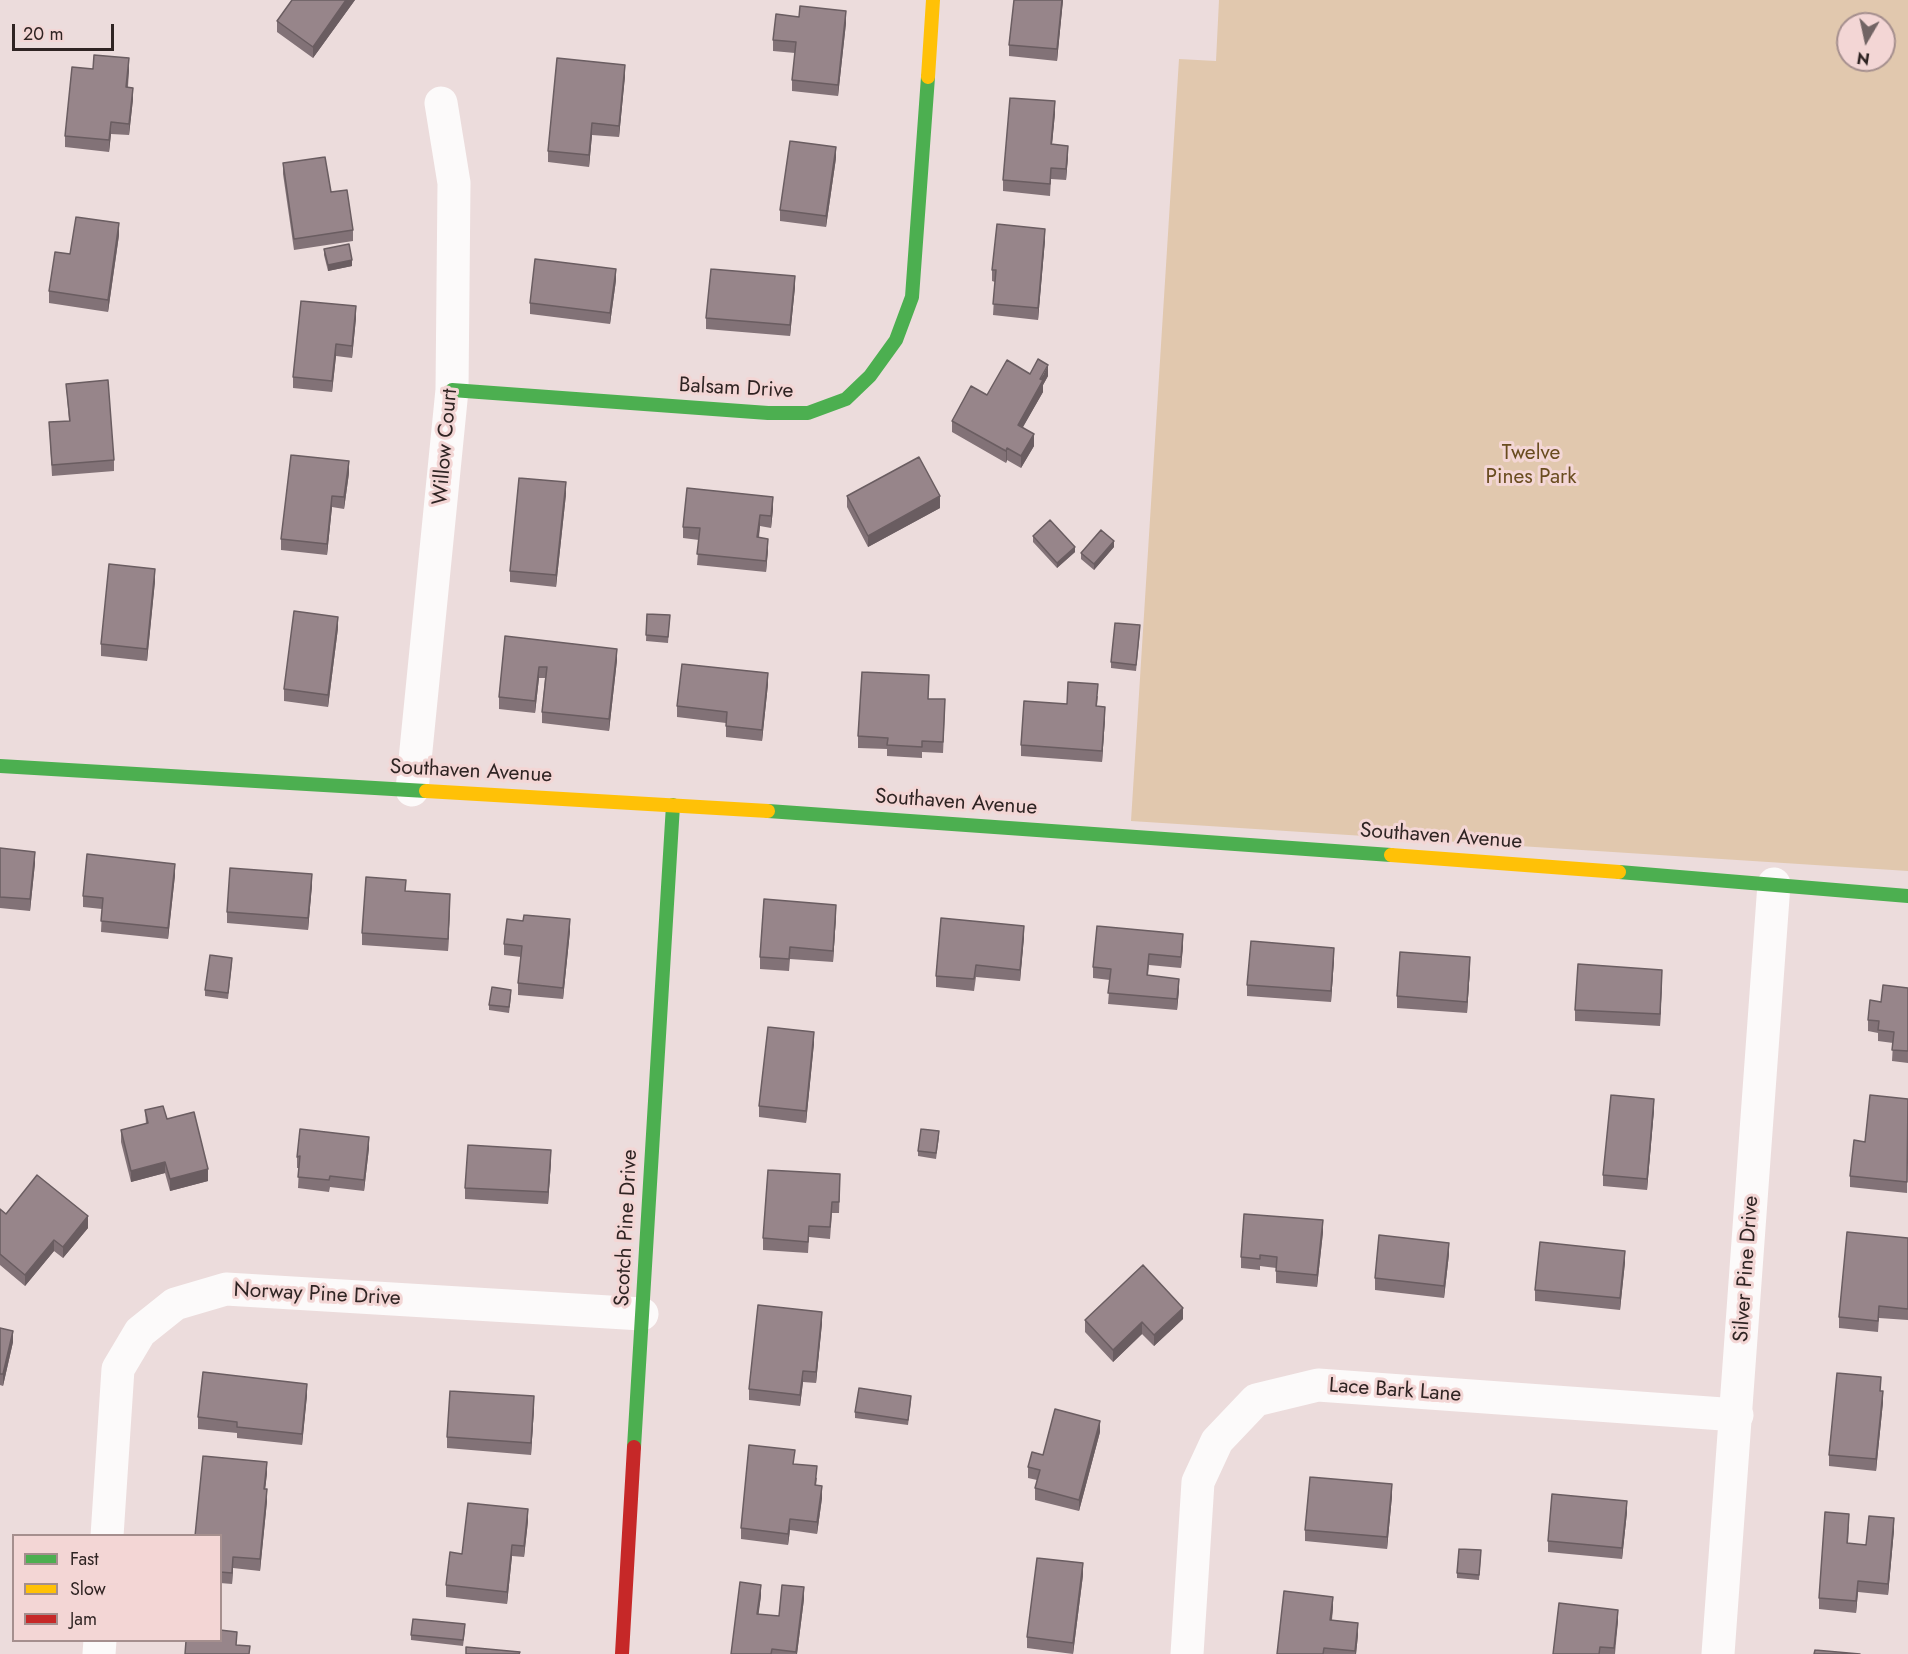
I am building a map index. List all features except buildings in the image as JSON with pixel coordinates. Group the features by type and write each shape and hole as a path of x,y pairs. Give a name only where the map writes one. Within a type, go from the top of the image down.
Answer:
{"street":[{"name":"Balsam Drive","path":"452,390 768,413 808,413 846,399 870,376 896,340 912,297 933,0"},
{"name":"Willow Court","path":"412,790 452,390 454,183 441,103"},
{"name":"Southaven Avenue","path":"0,766 673,805 1774,884 1908,896"},
{"name":"Scotch Pine Drive","path":"622,1654 673,805"},
{"name":"Silver Pine Drive","path":"1718,1654 1774,884"},
{"name":"Norway Pine Drive","path":"107,1534 118,1369 140,1332 175,1304 226,1289 642,1314"},
{"name":"Lace Bark Lane","path":"1187,1654 1198,1482 1217,1441 1256,1400 1318,1385 1737,1415"}],"green space":[{"name":"Twelve Pines Park","path":"1219,0 1908,0 1908,871 1131,821 1179,59 1216,61"}],"traffic: fast":[{"path":"452,390 768,413 808,413 846,399 870,376 896,340 912,297 928,77"},
{"path":"0,766 426,791"},
{"path":"634,1447 673,805"},
{"path":"768,811 1391,855"},
{"path":"1619,872 1908,896"}],"traffic: slow":[{"path":"928,77 933,0"},
{"path":"426,791 768,811"},
{"path":"1391,855 1619,872"}],"traffic: jam":[{"path":"622,1654 634,1447"}]}
